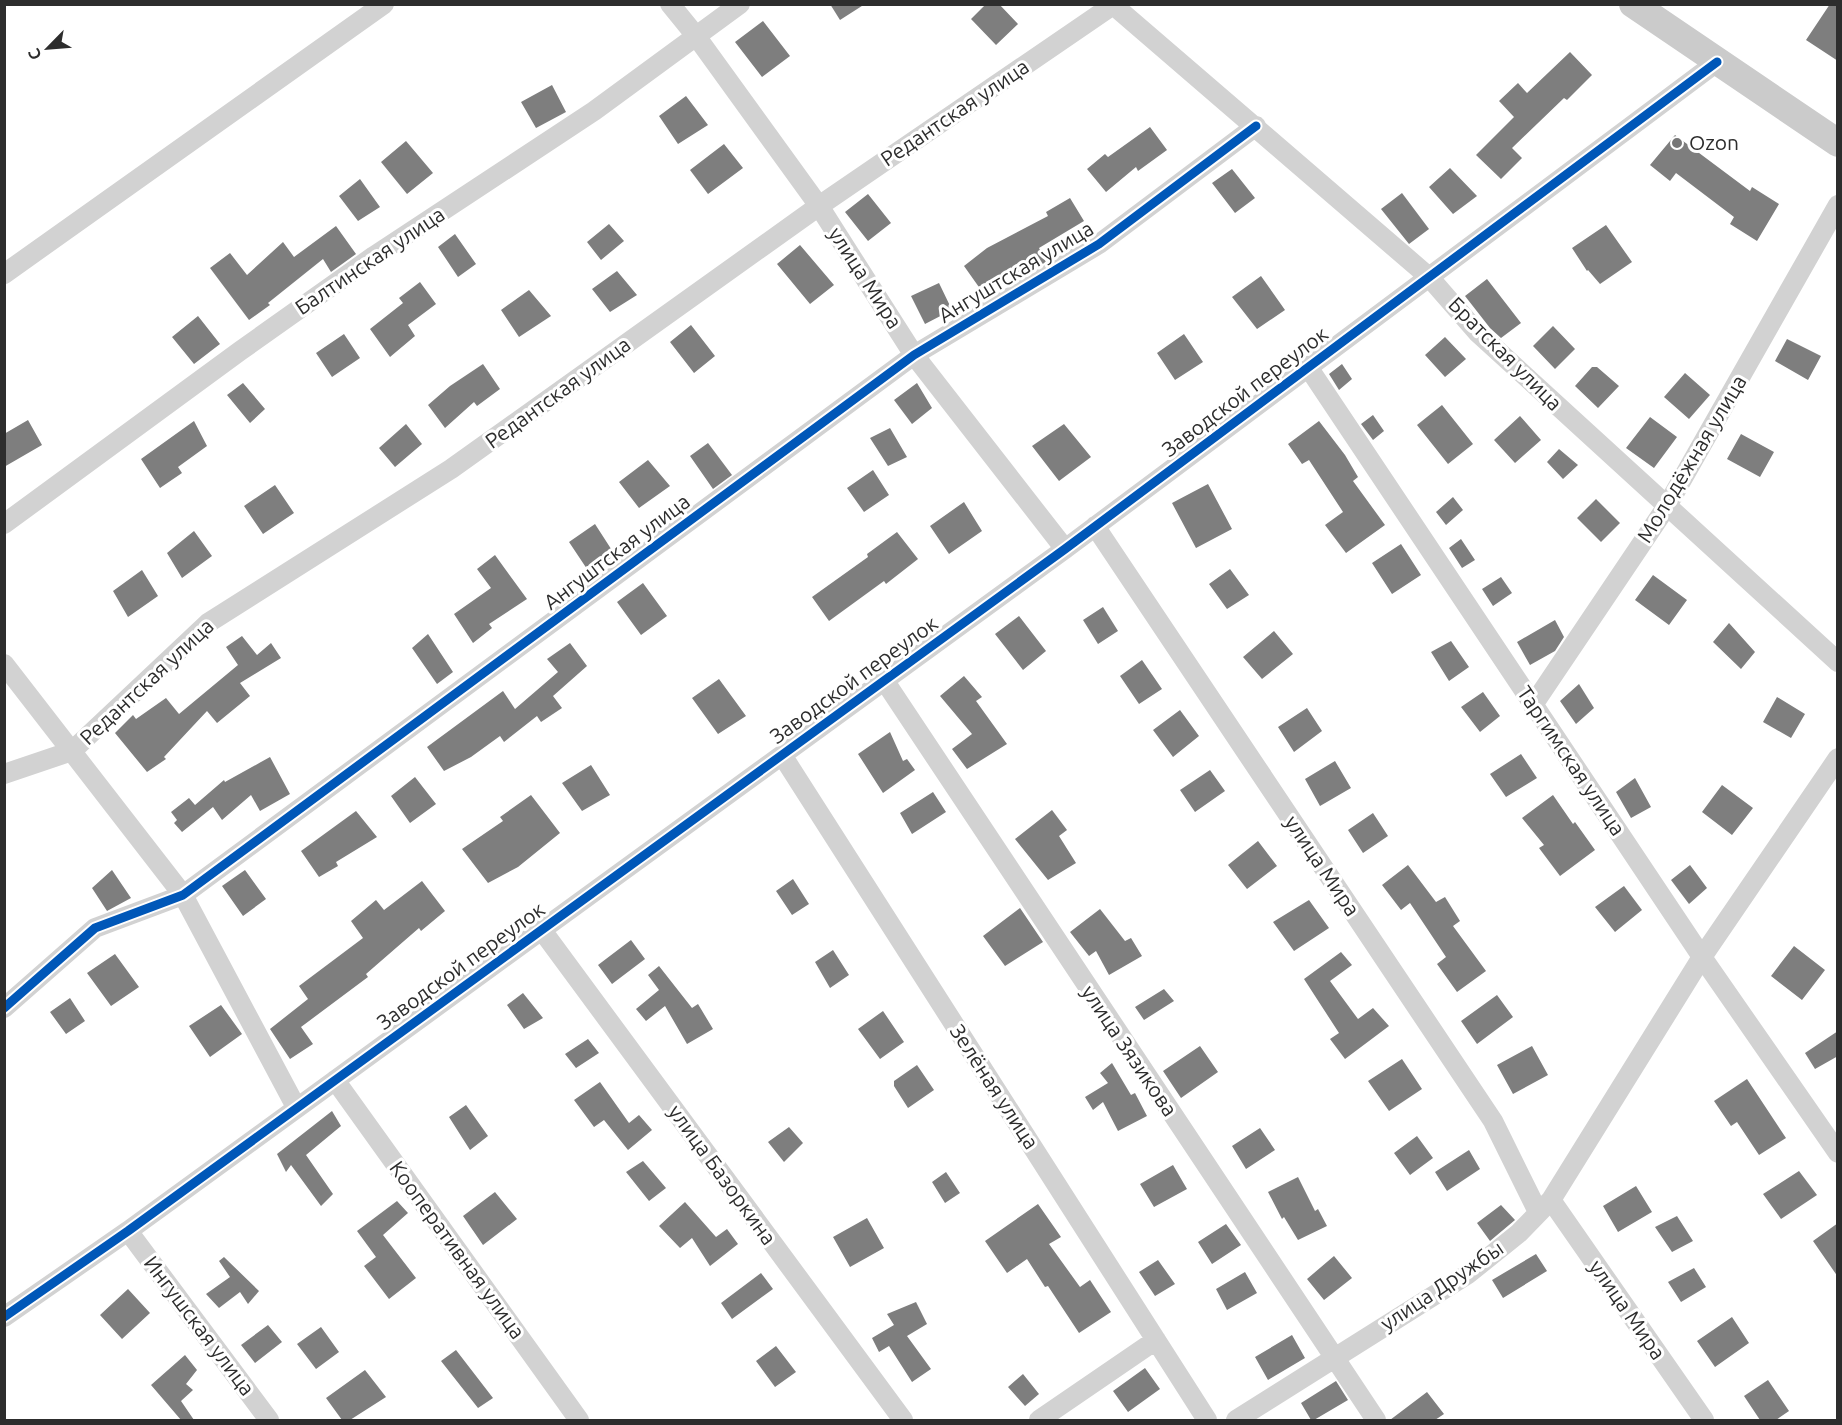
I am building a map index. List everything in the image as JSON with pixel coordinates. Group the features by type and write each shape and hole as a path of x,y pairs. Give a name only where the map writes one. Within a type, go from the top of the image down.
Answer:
{"main road":[{"path":"1633,4 1838,143"}],"street":[{"path":"4,274 384,4"},
{"name":"улица Мира","path":"670,4 696,36 819,206 914,355 1065,549"},
{"name":"Балтинская улица","path":"4,524 374,256 594,111 740,4"},
{"name":"Братская улица","path":"1113,5 1429,277 1477,332 1838,662"},
{"name":"Редантская улица","path":"4,774 72,751 208,623 451,469 819,206 1113,5"},
{"name":"Заводской переулок","path":"4,1317 128,1231 1065,549 1717,62"},
{"name":"Ангуштская улица","path":"4,1008 95,928 183,895 914,355 1099,244 1256,126"},
{"name":"Молодёжная улица","path":"1533,705 1667,506 1838,205"},
{"name":"Таргимская улица","path":"1308,367 1702,957 1838,1153"},
{"name":"улица Мира","path":"1095,526 1493,1121 1545,1206 1704,1420"},
{"path":"4,664 183,895 297,1107"},
{"name":"улица Зязикова","path":"884,680 1376,1420"},
{"name":"Зелёная улица","path":"782,754 1207,1420"},
{"name":"улица Дружбы","path":"1236,1420 1468,1274 1519,1233 1545,1206 1702,957 1838,758"},
{"name":"улица Базоркина","path":"541,929 903,1420"},
{"name":"Кооперативная улица","path":"334,1080 579,1420"},
{"name":"Ингушская улица","path":"128,1231 270,1420"},
{"path":"1040,1420 1156,1340"}],"building":[{"path":"830,4 865,4 840,20"},
{"path":"986,4 999,4 1018,24 996,45 971,19"},
{"path":"1830,4 1838,4 1838,61 1806,40"},
{"path":"763,21 790,56 762,77 735,42"},
{"path":"1570,52 1592,75 1567,100 1564,98 1512,148 1522,158 1501,179 1476,155 1514,117 1499,101 1518,83 1527,93"},
{"path":"552,85 566,112 536,128 521,102"},
{"path":"686,96 708,125 678,144 659,116"},
{"path":"1150,127 1167,150 1138,171 1136,167 1106,192 1087,169 1105,154 1108,157"},
{"path":"1675,135 1750,191 1752,187 1779,204 1757,241 1730,224 1734,217 1676,173 1670,181 1650,165"},
{"path":"406,141 433,173 407,194 381,162"},
{"path":"724,144 743,168 708,194 690,170"},
{"path":"1450,168 1477,196 1453,214 1429,187"},
{"path":"1232,169 1255,198 1235,213 1212,183"},
{"path":"360,179 380,207 358,221 339,196"},
{"path":"1402,193 1429,229 1409,244 1381,209"},
{"path":"868,194 891,223 868,241 845,212"},
{"path":"1070,198 1084,221 1039,248 1046,262 1018,278 1013,269 981,290 964,266 987,248 1048,216 1046,212"},
{"path":"609,224 624,241 601,260 587,242"},
{"path":"1606,225 1632,262 1600,284 1587,271 1572,248"},
{"path":"336,226 356,254 331,272 323,259 249,320 210,268 230,253 247,275 283,242 294,257"},
{"path":"455,234 476,264 458,277 438,247"},
{"path":"800,245 834,285 810,304 777,264"},
{"path":"617,271 637,295 610,312 592,289"},
{"path":"1261,276 1285,310 1257,329 1232,297"},
{"path":"1487,279 1521,323 1501,338 1490,328 1465,296"},
{"path":"420,282 436,304 408,325 415,336 390,357 370,329 403,303 399,298"},
{"path":"939,283 952,310 925,324 911,296"},
{"path":"529,290 551,316 519,337 501,310"},
{"path":"198,316 220,344 194,364 172,337"},
{"path":"691,325 715,356 694,373 670,342"},
{"path":"1553,326 1575,349 1555,369 1533,346"},
{"path":"344,334 360,358 332,377 316,353"},
{"path":"1184,334 1203,362 1175,380 1157,353"},
{"path":"1445,337 1466,359 1445,377 1425,355"},
{"path":"1787,339 1821,356 1808,380 1775,361"},
{"path":"483,364 500,389 477,406 474,402 445,428 428,405 450,386"},
{"path":"1342,364 1352,379 1339,390 1329,374"},
{"path":"1592,367 1597,367 1619,386 1598,408 1575,386"},
{"path":"1685,373 1710,395 1689,419 1664,397"},
{"path":"243,383 265,409 250,423 227,395"},
{"path":"917,383 932,408 912,424 894,400"},
{"path":"1442,405 1473,444 1448,464 1417,425"},
{"path":"1373,415 1384,431 1373,440 1361,424"},
{"path":"1520,416 1541,440 1515,463 1494,440"},
{"path":"1650,417 1677,437 1654,468 1626,448"},
{"path":"28,420 42,445 4,467 4,434"},
{"path":"194,421 207,446 178,467 182,473 160,488 141,459"},
{"path":"1319,421 1345,455 1358,477 1353,481 1385,525 1346,553 1325,525 1343,512 1309,460 1302,464 1288,444"},
{"path":"406,424 422,444 395,467 379,448"},
{"path":"1064,424 1091,457 1059,481 1032,446"},
{"path":"890,428 907,457 888,466 870,438"},
{"path":"1741,434 1774,452 1760,477 1727,459"},
{"path":"708,443 732,475 713,489 690,456"},
{"path":"1559,449 1578,465 1563,479 1547,462"},
{"path":"648,460 670,486 639,508 619,482"},
{"path":"873,470 889,495 864,512 847,488"},
{"path":"1208,484 1232,529 1196,548 1172,503"},
{"path":"275,485 294,513 263,534 244,506"},
{"path":"1453,497 1463,510 1446,525 1436,512"},
{"path":"1596,499 1620,523 1601,542 1577,518"},
{"path":"964,502 982,531 949,554 930,526"},
{"path":"595,524 615,555 589,572 569,542"},
{"path":"194,531 212,556 182,578 167,553"},
{"path":"897,532 918,559 886,584 884,581 829,621 812,597 868,557 867,554"},
{"path":"1461,539 1475,560 1462,568 1449,548"},
{"path":"1401,544 1421,575 1392,594 1372,563"},
{"path":"495,555 527,599 489,624 492,628 473,643 454,614 491,588 477,569"},
{"path":"1230,569 1249,595 1227,609 1209,584"},
{"path":"142,570 158,596 128,617 113,591"},
{"path":"1653,575 1687,600 1669,625 1635,600"},
{"path":"1501,577 1512,593 1493,606 1482,589"},
{"path":"643,583 667,616 641,635 617,602"},
{"path":"1103,607 1118,631 1098,644 1083,620"},
{"path":"1019,616 1046,651 1023,670 995,634"},
{"path":"1555,620 1564,637 1555,651 1530,665 1517,642"},
{"path":"1729,623 1755,652 1741,669 1713,642"},
{"path":"1274,631 1293,654 1262,679 1243,657"},
{"path":"428,634 453,672 437,684 412,648"},
{"path":"242,636 257,655 271,643 281,658 240,683 250,696 217,723 207,711 164,757 166,759 147,772 115,733 133,715 136,719 166,698 179,714 238,665 226,647"},
{"path":"1451,641 1469,667 1449,681 1431,652"},
{"path":"570,643 587,666 553,696 562,708 541,722 537,716 504,742 500,736 471,757 444,771 427,747 503,691 515,709 558,672 547,659"},
{"path":"1142,660 1162,689 1139,704 1120,676"},
{"path":"964,676 982,697 976,701 1007,744 967,769 952,749 972,734 940,696"},
{"path":"719,679 746,716 718,734 692,698"},
{"path":"1579,684 1594,708 1576,724 1560,701"},
{"path":"1483,692 1500,716 1480,732 1461,707"},
{"path":"1777,697 1805,714 1791,738 1763,722"},
{"path":"1307,708 1322,731 1294,752 1278,727"},
{"path":"1180,710 1199,736 1173,757 1153,730"},
{"path":"890,732 903,761 907,759 915,770 883,793 858,754"},
{"path":"1521,754 1537,778 1506,797 1490,774"},
{"path":"270,757 290,794 260,811 251,795 222,820 213,807 182,832 174,823 177,820 171,812 189,798 195,805 224,780 225,782"},
{"path":"1335,761 1351,788 1320,806 1305,779"},
{"path":"591,765 610,795 582,811 562,783"},
{"path":"1210,770 1225,791 1195,812 1180,790"},
{"path":"415,777 436,804 410,823 391,796"},
{"path":"1635,778 1651,807 1631,818 1616,792"},
{"path":"1722,785 1753,808 1732,835 1702,812"},
{"path":"933,792 946,812 912,834 900,813"},
{"path":"531,795 560,833 518,867 488,883 462,849 503,821 500,817"},
{"path":"1553,795 1595,850 1560,876 1539,848 1544,845 1522,818"},
{"path":"1052,810 1067,830 1059,836 1076,863 1048,880 1015,839"},
{"path":"356,811 377,837 336,862 338,866 319,877 301,851"},
{"path":"1373,813 1388,836 1363,853 1348,830"},
{"path":"1258,841 1277,866 1247,889 1228,865"},
{"path":"1408,865 1436,902 1445,897 1460,921 1453,926 1486,971 1457,992 1437,964 1446,957 1410,903 1401,910 1382,885"},
{"path":"1690,865 1707,888 1689,904 1671,880"},
{"path":"112,870 131,898 107,911 92,888"},
{"path":"245,870 266,899 243,916 222,886"},
{"path":"793,879 809,904 792,915 776,891"},
{"path":"422,881 445,911 421,931 419,928 366,974 368,977 301,1027 313,1044 290,1059 270,1029 308,999 299,986 363,938 351,921 376,900 384,910"},
{"path":"1624,886 1642,910 1615,932 1595,907"},
{"path":"1309,900 1329,928 1294,951 1273,922"},
{"path":"1020,908 1043,942 1005,966 983,936"},
{"path":"1100,909 1125,941 1131,938 1142,956 1109,975 1096,951 1089,956 1070,932"},
{"path":"631,940 645,959 612,984 598,965"},
{"path":"1794,946 1825,970 1802,1000 1771,976"},
{"path":"833,950 849,975 830,988 815,962"},
{"path":"1341,952 1352,965 1330,981 1358,1019 1373,1008 1389,1026 1345,1059 1330,1039 1339,1033 1304,979"},
{"path":"115,954 139,987 111,1006 87,973"},
{"path":"659,966 692,1008 698,1004 713,1029 687,1044 665,1006 646,1021 636,1009 659,990 648,975"},
{"path":"1164,989 1174,1001 1144,1020 1135,1007"},
{"path":"523,993 543,1018 524,1029 507,1005"},
{"path":"1497,995 1513,1017 1477,1044 1461,1021"},
{"path":"70,998 85,1021 66,1034 50,1012"},
{"path":"221,1005 242,1034 210,1057 189,1026"},
{"path":"883,1011 904,1042 880,1059 858,1029"},
{"path":"1838,1031 1838,1056 1815,1069 1805,1053"},
{"path":"588,1039 599,1053 576,1068 565,1054"},
{"path":"1200,1046 1218,1072 1181,1098 1163,1071"},
{"path":"1532,1046 1548,1075 1513,1094 1497,1065"},
{"path":"1402,1059 1422,1089 1389,1111 1368,1081"},
{"path":"1112,1063 1131,1095 1135,1093 1147,1116 1118,1131 1103,1102 1093,1110 1085,1097 1108,1083 1100,1073"},
{"path":"917,1065 934,1090 908,1108 894,1086 894,1081"},
{"path":"1747,1079 1786,1138 1759,1155 1737,1122 1731,1126 1714,1101"},
{"path":"600,1082 629,1123 639,1115 652,1130 628,1150 604,1120 594,1127 574,1100"},
{"path":"466,1105 488,1136 470,1150 449,1117"},
{"path":"332,1111 341,1126 306,1155 333,1194 321,1206 291,1165 286,1172 277,1154"},
{"path":"789,1127 803,1143 784,1162 768,1142"},
{"path":"1260,1128 1275,1150 1246,1169 1232,1146"},
{"path":"1417,1136 1433,1158 1410,1175 1394,1153"},
{"path":"1469,1150 1480,1169 1447,1191 1435,1172"},
{"path":"643,1161 666,1188 649,1201 626,1172"},
{"path":"1173,1165 1187,1189 1154,1207 1140,1184"},
{"path":"1799,1171 1817,1195 1781,1219 1763,1194"},
{"path":"946,1172 960,1193 945,1203 932,1182"},
{"path":"1298,1177 1315,1211 1318,1209 1327,1226 1298,1240 1284,1217 1282,1219 1268,1192"},
{"path":"1636,1186 1652,1212 1618,1232 1603,1206"},
{"path":"495,1192 517,1219 483,1245 463,1216"},
{"path":"397,1201 408,1213 383,1235 416,1278 389,1299 364,1266 376,1257 357,1231"},
{"path":"685,1202 716,1237 727,1229 738,1244 710,1266 692,1238 680,1248 659,1226"},
{"path":"1038,1204 1061,1237 1049,1244 1080,1287 1090,1280 1111,1312 1079,1333 1027,1259 1007,1273 985,1241"},
{"path":"1501,1205 1515,1220 1490,1241 1477,1223"},
{"path":"1677,1216 1693,1241 1672,1252 1655,1227"},
{"path":"867,1218 884,1248 850,1267 833,1237"},
{"path":"1838,1223 1838,1277 1813,1241"},
{"path":"1226,1224 1241,1245 1212,1264 1198,1242"},
{"path":"1536,1254 1547,1271 1503,1298 1492,1280"},
{"path":"1334,1256 1352,1278 1324,1300 1307,1279"},
{"path":"224,1257 259,1291 248,1304 240,1292 219,1308 206,1294 230,1277 219,1261"},
{"path":"1158,1260 1175,1284 1155,1296 1139,1272"},
{"path":"1694,1268 1706,1287 1681,1302 1668,1282"},
{"path":"1245,1272 1257,1293 1227,1310 1216,1289"},
{"path":"761,1273 773,1289 732,1319 721,1303"},
{"path":"128,1289 150,1313 122,1339 100,1315"},
{"path":"916,1302 927,1324 907,1336 931,1369 912,1382 889,1346 879,1352 872,1338 894,1325 887,1314"},
{"path":"1732,1317 1749,1343 1715,1367 1697,1341"},
{"path":"268,1325 282,1342 255,1363 241,1345"},
{"path":"321,1327 339,1352 316,1369 297,1344"},
{"path":"1292,1335 1305,1358 1268,1380 1255,1357"},
{"path":"776,1346 796,1372 775,1387 756,1361"},
{"path":"456,1350 493,1398 478,1408 441,1361"},
{"path":"185,1355 197,1370 186,1384 193,1390 181,1401 194,1420 181,1420 151,1385"},
{"path":"1145,1368 1160,1389 1128,1412 1113,1391"},
{"path":"365,1370 386,1397 350,1420 342,1420 326,1398"},
{"path":"1023,1374 1039,1394 1025,1406 1008,1387"},
{"path":"1768,1380 1789,1411 1776,1420 1760,1420 1744,1396"},
{"path":"1336,1381 1348,1400 1311,1420 1301,1403"},
{"path":"1427,1392 1444,1414 1435,1420 1390,1420"}],"cycle path":[{"path":"4,1317 128,1231 1065,549 1717,62"},
{"path":"4,1008 95,928 183,895 914,355 1099,244 1256,126"}],"place":[{"name":"Ozon","path":"1677,143"}]}
